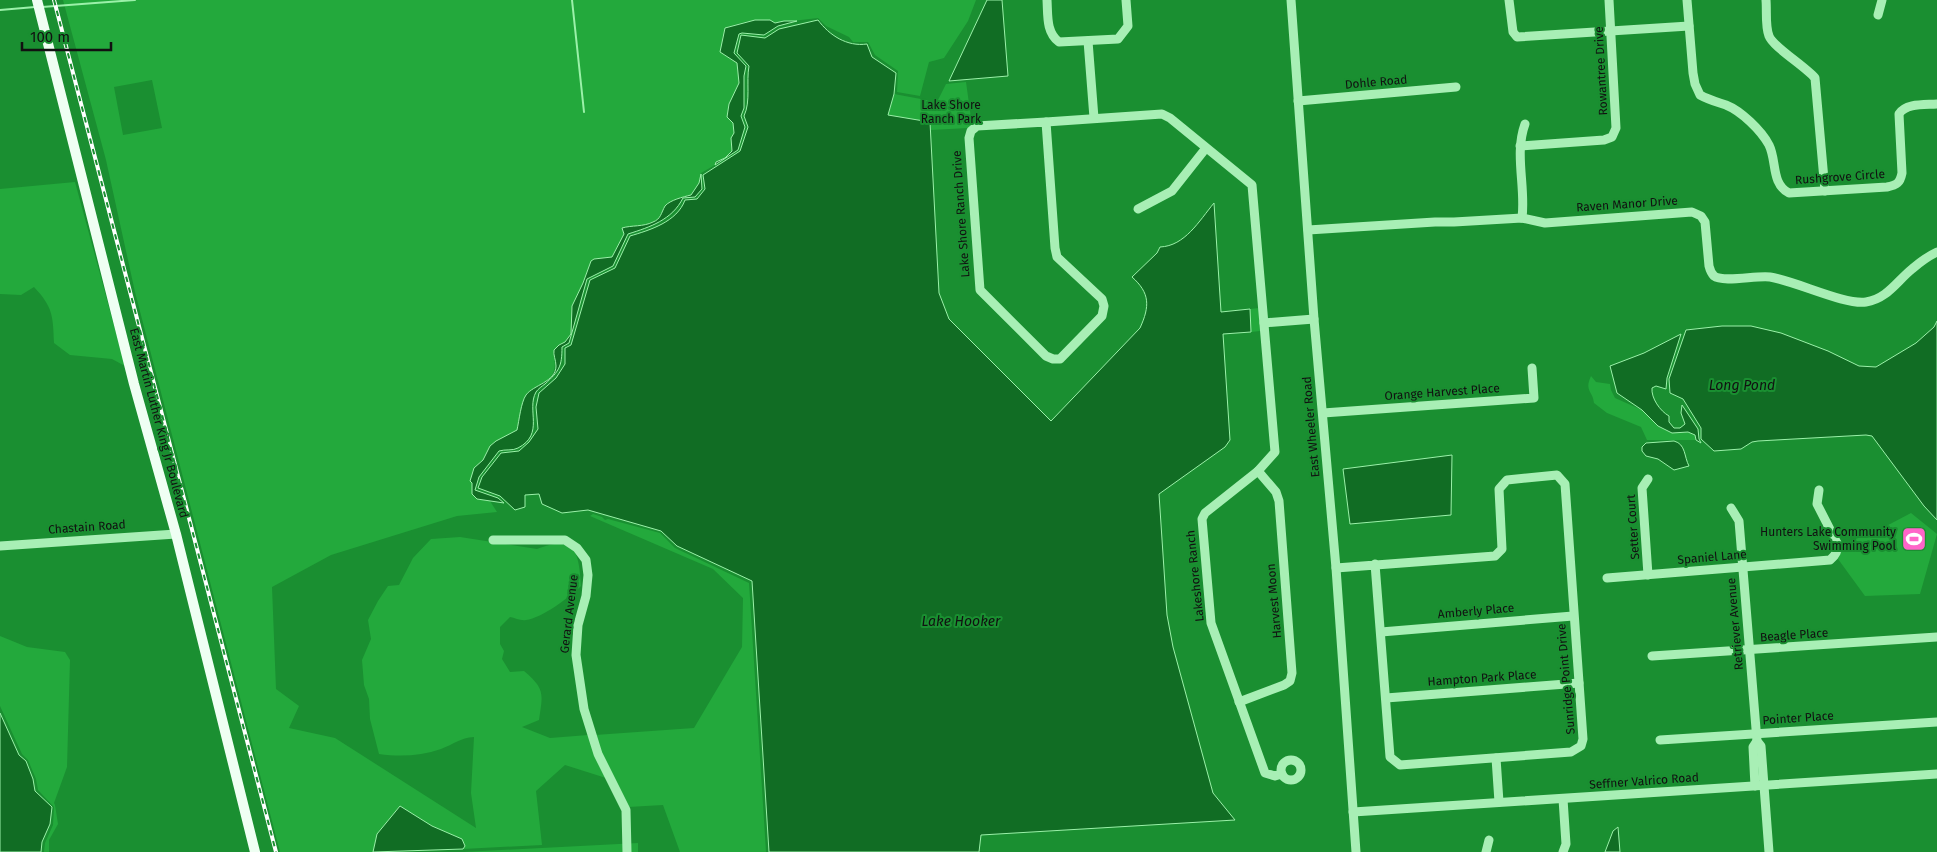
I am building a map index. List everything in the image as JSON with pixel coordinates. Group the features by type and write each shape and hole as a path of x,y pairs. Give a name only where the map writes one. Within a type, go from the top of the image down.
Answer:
{"main road":[{"name":"East Martin Luther King Jr Boulevard","path":"38,5 134,384 176,534 255,852"}],"street":[{"path":"1047,0 1049,30 1052,36 1059,42 1118,38 1128,26 1126,0"},
{"name":"East Wheeler Road","path":"1291,0 1314,319 1336,568 1356,852"},
{"path":"1509,0 1513,32 1517,37 1689,26"},
{"name":"Rowantree Drive","path":"1520,146 1604,140 1612,136 1616,128 1609,0"},
{"name":"Rushgrove Circle","path":"1687,0 1693,74 1700,96 1728,106 1748,118 1769,145 1778,184 1782,190 1789,193 1896,185 1902,173 1898,114 1910,106 1937,104"},
{"path":"1766,0 1769,36 1774,44 1807,68 1815,78 1825,191"},
{"path":"1878,15 1882,0"},
{"path":"1088,41 1094,118"},
{"name":"Dohle Road","path":"1298,101 1456,87"},
{"name":"Lake Shore Ranch Drive","path":"1046,122 1057,258 1102,299 1104,306 1102,316 1060,359 1046,356 980,290 968,138 971,131 977,126 1162,114 1170,118 1252,184 1264,323"},
{"path":"1522,218 1524,201 1520,137 1525,124"},
{"path":"1138,209 1172,191 1206,148"},
{"name":"Raven Manor Drive","path":"1308,230 1522,218 1545,223 1692,212 1701,216 1705,222 1709,266 1711,273 1715,277 1761,276 1782,279 1850,300 1866,302 1887,293 1912,269 1937,252"},
{"path":"1264,323 1314,319"},
{"name":"Lakeshore Ranch","path":"1264,323 1275,452 1258,471 1205,513 1202,520 1211,623 1265,773 1275,776 1282,774"},
{"name":"Orange Harvest Place","path":"1323,413 1534,398 1532,368"},
{"name":"Harvest Moon","path":"1239,702 1284,686 1290,681 1292,673 1278,502 1276,492 1258,471"},
{"name":"Sunridge Point Drive","path":"1336,568 1375,564 1494,556 1502,548 1499,490 1507,480 1557,475 1565,484 1573,616 1584,739 1582,746 1578,750 1571,752 1400,765 1390,757 1375,564"},
{"name":"Setter Court","path":"1648,479 1642,488 1648,575"},
{"name":"Spaniel Lane","path":"1607,578 1830,560 1838,550 1837,543 1816,504 1819,490"},
{"name":"Retriever Avenue","path":"1731,508 1739,521 1757,737 1753,747 1769,852"},
{"name":"Chastain Road","path":"0,546 176,534"},
{"name":"Gerard Avenue","path":"493,540 565,540 577,548 586,560 588,575 586,596 578,625 576,655 584,709 598,754 626,810 627,852"},
{"name":"Amberly Place","path":"1381,632 1573,616"},
{"name":"Beagle Place","path":"1652,656 1937,637"},
{"name":"Hampton Park Place","path":"1386,698 1579,683"},
{"name":"Pointer Place","path":"1660,740 1757,737 1937,722"},
{"path":"1496,758 1500,802"},
{"name":"Seffner Valrico Road","path":"1353,812 1937,774"},
{"path":"1563,799 1566,844 1563,852"},
{"path":"1486,852 1488,840"}],"green space":[{"path":"63,0 976,0 968,21 944,58 929,62 920,96 897,92 898,71 875,55 868,42 853,42 849,37 826,26 818,18 775,23 757,20 725,28 722,38 724,55 735,60 739,83 729,104 727,117 733,123 732,151 725,158 701,173 699,183 691,195 671,202 659,219 645,225 622,228 624,234 612,257 591,261 572,306 571,334 553,353 555,365 550,378 526,395 521,407 517,430 490,446 472,483 478,499 490,501 497,512 457,516 331,555 272,587 276,689 299,706 289,728 335,738 476,828 471,793 474,737 457,741 441,749 426,753 403,756 379,754 370,719 369,699 364,685 362,660 371,639 368,620 388,586 399,585 413,558 431,539 460,537 537,549 550,545 568,545 573,550 579,564 581,586 548,611 524,620 510,617 500,627 500,644 504,651 502,659 510,672 524,671 536,682 541,692 539,720 522,727 550,738 588,735 606,778 565,765 536,791 542,845 463,849 465,846 462,839 432,826 400,806 377,834 373,852 280,852 135,292 106,160","holes":["152,80 162,128 123,135 114,87"]},
{"name":"Lake Shore Ranch Park","path":"966,82 972,125 968,128 931,130 930,122 888,115 894,94 937,102 946,84"},
{"path":"75,182 125,366 112,359 70,355 54,343 51,312 45,300 34,287 21,295 0,294 0,189"},
{"path":"1259,308 1260,331 1251,332 1250,309"},
{"path":"1591,376 1596,382 1610,384 1615,398 1642,410 1658,426 1672,433 1688,432 1695,435 1696,440 1647,440 1641,427 1607,413 1594,403 1588,385"},
{"path":"1911,513 1937,534 1920,594 1865,596 1838,559 1841,544 1873,533"},
{"path":"593,514 605,520 608,519 660,533 675,548 749,583 766,852 680,852 663,805 628,807 601,753 595,735 694,728 742,647 743,598 713,569 590,516"},
{"path":"0,636 27,647 65,652 70,660 67,767 54,803 58,824 49,840 49,852 44,852 45,843 53,825 54,807 38,790 36,779 28,760 22,754 0,706"},
{"path":"638,843 638,852 463,852"}],"water":[{"path":"987,0 1002,0 1008,76 949,81"},
{"path":"755,20 770,20 775,23 797,21 778,26 764,35 739,34 734,53 746,66 744,76 744,108 741,116 745,127 738,150 715,165 716,162 725,158 732,151 733,123 727,117 729,104 739,83 737,63 720,52 725,28"},
{"name":"Lake Hooker","path":"818,20 827,31 839,39 852,44 867,44 872,57 896,73 894,94 888,115 930,122 939,293 949,319 1051,421 1140,328 1147,306 1145,294 1132,277 1157,253 1160,247 1169,246 1177,242 1191,231 1214,203 1221,312 1250,309 1251,332 1223,334 1230,440 1225,447 1159,494 1167,615 1173,647 1213,793 1235,820 981,835 979,852 769,852 752,581 677,546 661,531 588,510 562,513 542,504 539,494 525,495 525,507 515,510 500,496 478,488 482,477 501,453 519,451 529,442 538,429 536,407 539,393 556,378 565,364 565,348 571,345 590,280 615,268 630,236 662,224 676,214 685,200 697,199 705,189 703,175 740,151 748,127 744,116 748,98 749,66 737,53 741,35 765,38 779,29"},
{"path":"701,174 702,189 695,197 683,198 673,212 660,222 628,234 613,266 587,279 569,343 562,347 559,368 554,376 537,391 533,399 533,429 531,436 518,448 499,451 479,477 475,490 498,498 504,503 477,499 472,494 472,483 470,481 474,468 483,460 490,446 517,430 524,398 534,388 548,380 555,371 554,350 565,342 571,334 572,306 591,261 612,257 624,234 622,228 645,225 656,221 667,204 677,199 691,195 699,183"},
{"name":"Long Pond","path":"1937,321 1937,520 1924,506 1872,436 1758,441 1752,442 1741,449 1714,451 1701,439 1701,428 1683,399 1670,393 1669,379 1686,330 1722,326 1751,326 1781,333 1828,351 1859,366 1876,367 1916,343 1934,327"},
{"path":"1681,334 1667,378 1666,389 1656,386 1652,388 1652,392 1657,404 1669,416 1669,422 1674,428 1680,428 1685,424 1681,413 1682,405 1698,429 1701,443 1696,440 1695,435 1688,432 1672,433 1658,426 1642,410 1617,393 1610,366 1644,353"},
{"path":"1674,441 1683,448 1689,466 1674,470 1658,459 1646,456 1642,451 1642,447 1646,443"},
{"path":"1452,455 1451,515 1350,524 1343,469"},
{"name":"Hunters Lake Community Swimming Pool","path":"1908,532 1918,536 1920,544 1911,543 1907,536"},
{"path":"0,713 19,755 26,761 33,779 35,791 52,807 50,824 42,842 41,852 0,852"},
{"path":"400,806 432,826 462,839 465,846 463,849 373,852 377,834"},
{"path":"1618,827 1620,852 1605,852 1613,831"}],"waterway":[{"path":"42,7 135,0"},
{"path":"572,0 584,112"},
{"path":"0,10 35,7"}],"railway":[{"path":"54,0 276,852"}],"place":[{"name":"Hunters Lake Community Swimming Pool","path":"1914,539"}]}
